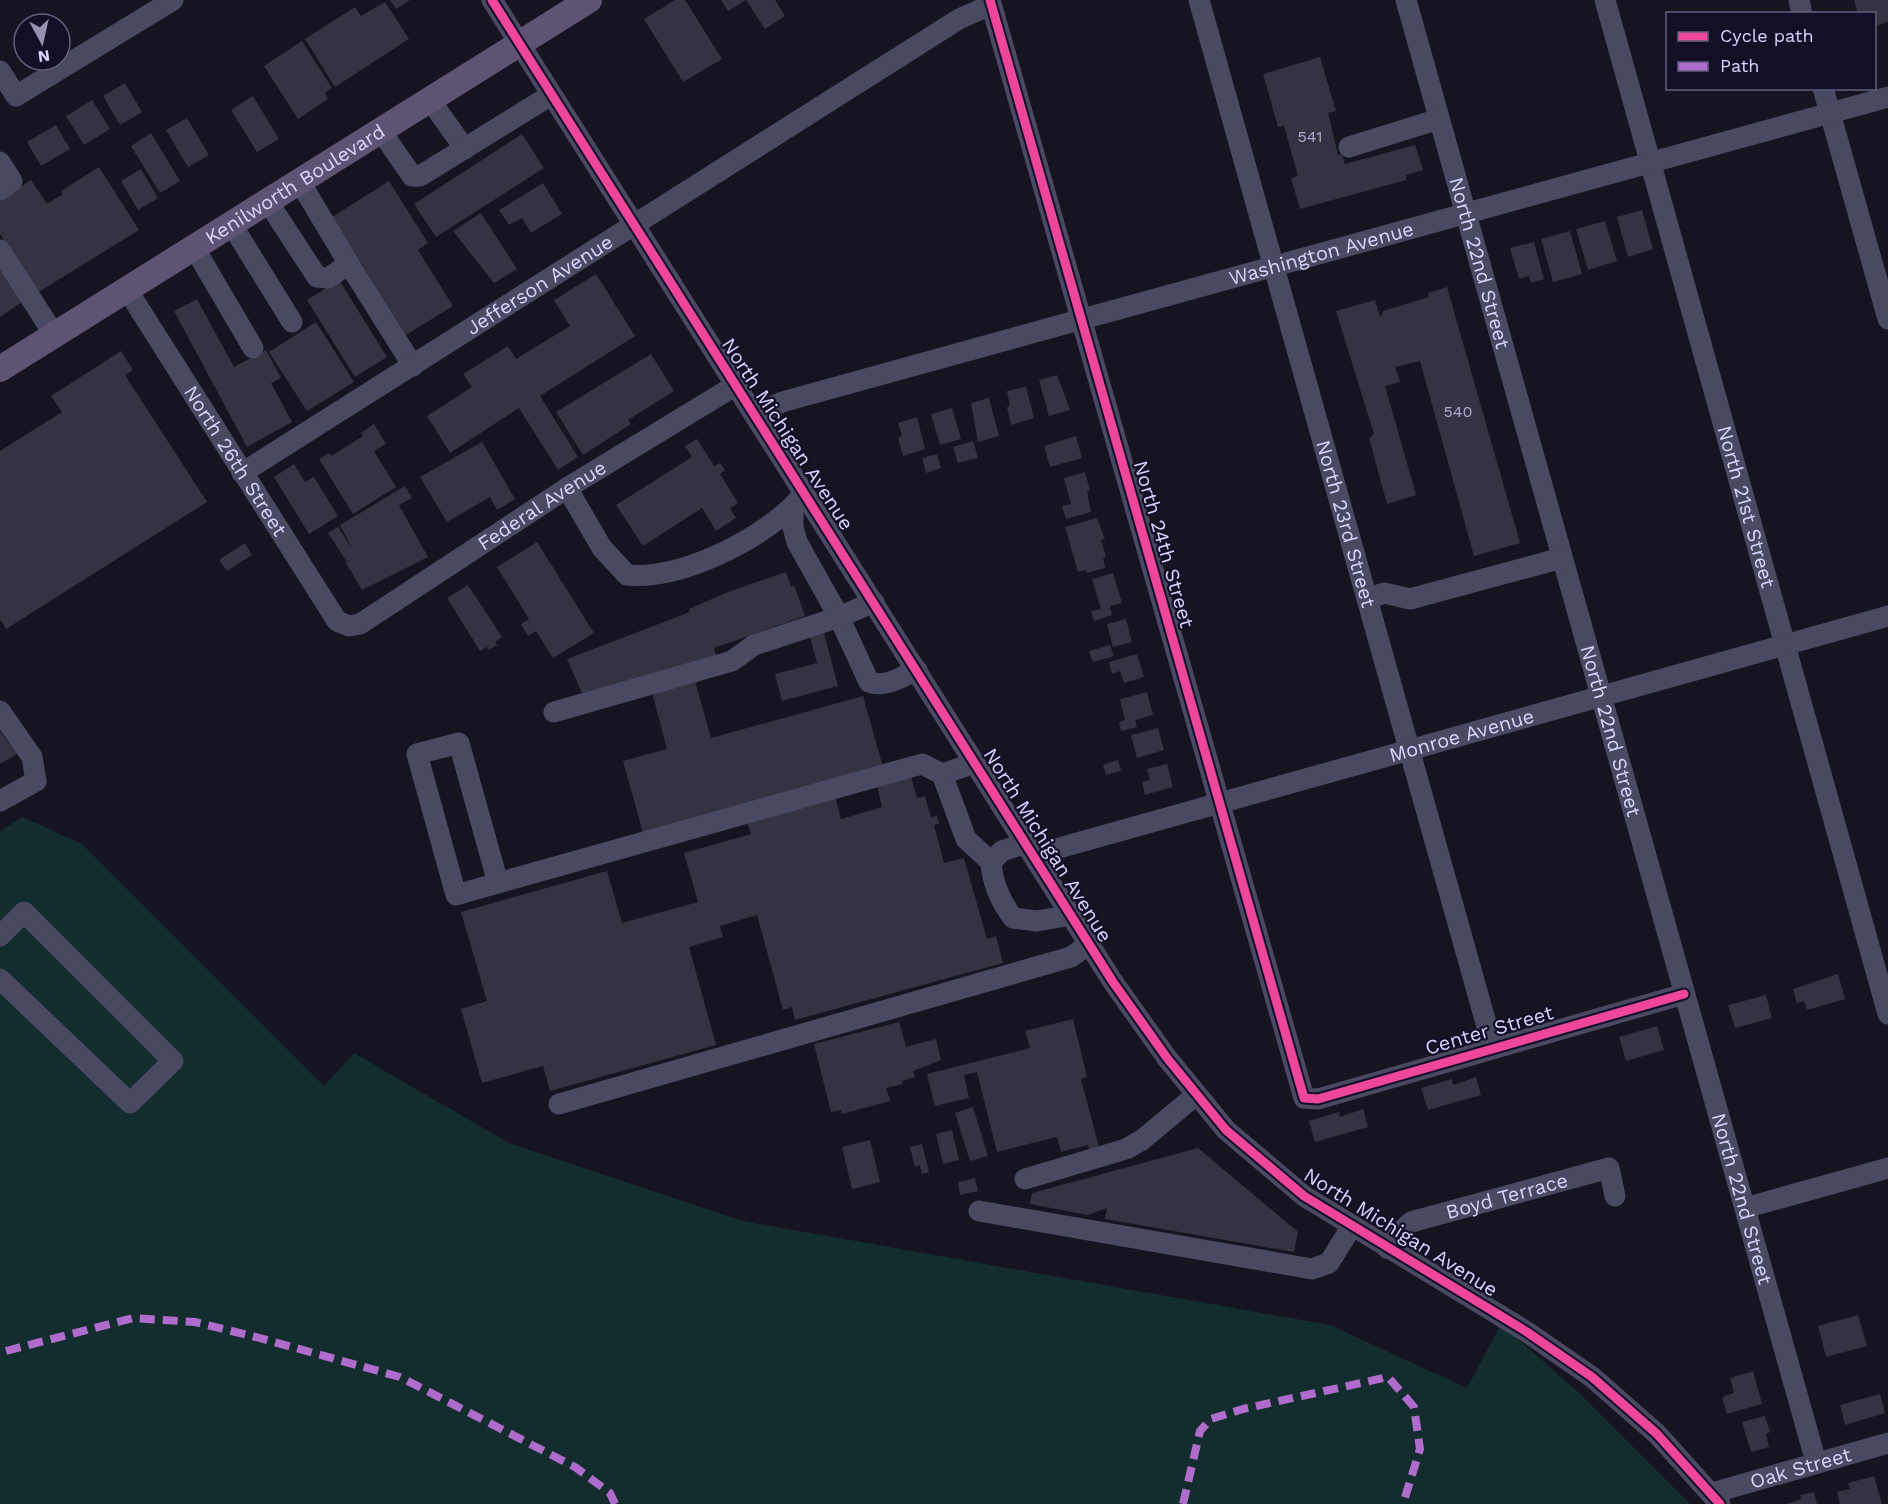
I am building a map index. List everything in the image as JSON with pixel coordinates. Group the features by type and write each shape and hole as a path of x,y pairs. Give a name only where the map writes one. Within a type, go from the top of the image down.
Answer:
{"main road":[{"name":"Kenilworth Boulevard","path":"0,369 128,291 589,0"}],"street":[{"path":"0,71 16,96 173,0"},
{"name":"North Michigan Avenue","path":"492,0 633,227 756,414 799,499 874,602 1113,982 1196,1095 1226,1130 1304,1196 1527,1332 1592,1377 1657,1434 1716,1499"},
{"name":"North 23rd Street","path":"1199,0 1493,1048"},
{"name":"North 22nd Street","path":"1406,0 1816,1462"},
{"name":"North 21st Street","path":"1605,0 1888,1014"},
{"name":"Jefferson Avenue","path":"242,473 959,19 991,2"},
{"name":"North 24th Street","path":"991,2 1305,1098"},
{"path":"1824,90 1888,319"},
{"path":"381,131 412,176 425,175 551,95"},
{"name":"Washington Avenue","path":"756,414 782,402 1888,97"},
{"path":"430,100 465,149"},
{"path":"1349,147 1439,119"},
{"path":"0,162 12,181 0,190"},
{"path":"300,182 413,366"},
{"path":"268,202 317,278 328,278 349,264"},
{"path":"232,225 292,322"},
{"path":"195,249 253,348"},
{"path":"0,250 55,336"},
{"name":"North 26th Street","path":"128,291 337,621 349,626"},
{"name":"Federal Avenue","path":"349,626 360,624 567,488 736,385"},
{"path":"567,488 602,548 627,575 647,577 726,552 769,528 799,499"},
{"path":"799,499 793,527 797,542 839,617 869,682 878,685 886,684 917,670"},
{"path":"1367,599 1384,593 1410,598 1562,558"},
{"path":"554,712 732,662 754,645 839,617 874,602"},
{"name":"Monroe Avenue","path":"991,862 1002,851 1030,849 1220,801 1888,615"},
{"path":"0,711 32,756 36,781 0,801"},
{"path":"498,883 459,743 417,754 456,895 922,764 942,774 966,839 991,862 992,872 1004,905 1013,918 1037,921 1071,915"},
{"path":"942,774 975,763"},
{"path":"0,979 130,1103 172,1061 24,912 2,930"},
{"path":"559,1104 1071,957 1089,944"},
{"name":"Center Street","path":"1305,1098 1318,1099 1684,994"},
{"path":"1025,1179 1126,1149 1142,1140 1196,1095"},
{"name":"Boyd Terrace","path":"1387,1248 1393,1238 1411,1222 1609,1168 1615,1196"},
{"path":"1745,1208 1888,1168"},
{"path":"979,1211 1312,1269 1329,1263 1352,1226"},
{"name":"Oak Street","path":"1716,1499 1816,1462 1888,1443"}],"green space":[{"path":"23,817 82,844 324,1086 354,1053 509,1143 743,1221 1330,1325 1467,1388 1501,1324 1577,1391 1690,1504 0,1504 0,831"}],"building":[{"path":"390,0 410,0 396,9"},
{"path":"675,0 685,0 722,59 683,82 644,19"},
{"path":"721,0 746,0 728,11"},
{"path":"746,0 775,0 785,16 765,29"},
{"path":"1854,0 1888,0 1888,22 1876,26 1876,12 1857,12"},
{"path":"385,2 409,39 335,87 305,39 355,7 361,16"},
{"path":"302,41 332,88 325,93 328,99 298,119 264,66"},
{"path":"1320,57 1336,111 1328,113 1338,155 1342,154 1345,164 1415,145 1423,170 1406,175 1406,180 1300,209 1291,178 1298,176 1284,126 1278,127 1263,74"},
{"path":"125,83 142,112 120,125 103,96"},
{"path":"253,96 279,139 257,152 231,110"},
{"path":"92,100 110,129 84,145 66,116"},
{"path":"187,118 209,155 188,167 166,130"},
{"path":"56,125 70,149 41,166 27,142"},
{"path":"151,133 180,181 160,193 131,146"},
{"path":"522,134 544,168 436,237 414,204"},
{"path":"99,167 139,230 37,293 0,234 0,199 31,180 47,204 63,194 61,191"},
{"path":"141,169 158,198 138,210 121,181"},
{"path":"389,181 428,243 418,250 453,306 406,335 332,217"},
{"path":"543,183 562,214 531,233 522,218 509,225 499,210"},
{"path":"1642,210 1653,249 1628,257 1617,217"},
{"path":"481,213 517,269 494,283 453,231"},
{"path":"1605,221 1617,261 1588,270 1576,229"},
{"path":"1570,231 1582,274 1553,282 1541,239"},
{"path":"1534,242 1544,279 1531,283 1529,276 1519,279 1510,248"},
{"path":"0,268 22,302 0,317"},
{"path":"596,274 635,336 540,396 578,457 558,470 519,408 450,453 427,416 472,387 463,374 508,346 516,359 570,326 554,300"},
{"path":"339,280 387,357 355,377 307,300"},
{"path":"1447,287 1520,543 1474,556 1420,361 1395,367 1400,382 1385,386 1416,495 1387,504 1369,438 1374,434 1336,311 1375,300 1380,317 1383,311 1429,297 1428,293"},
{"path":"197,299 234,367 266,350 281,378 271,383 292,422 247,447 174,311"},
{"path":"316,322 354,382 307,411 269,352"},
{"path":"121,351 133,370 125,375 207,502 6,629 0,619 0,451 62,412 51,396"},
{"path":"651,354 674,391 628,420 631,424 583,455 556,412"},
{"path":"1057,375 1070,410 1049,416 1039,380"},
{"path":"1026,387 1034,418 1011,425 1007,407 1010,406 1007,391"},
{"path":"989,398 999,436 978,442 971,403"},
{"path":"952,408 961,439 940,445 931,414"},
{"path":"917,417 925,449 903,456 898,438 902,436 898,423"},
{"path":"374,424 386,444 374,451 396,487 353,514 319,459 329,453 331,456 363,436 361,433"},
{"path":"1076,436 1082,458 1050,467 1044,446"},
{"path":"697,439 714,466 720,463 725,470 720,474 738,503 730,508 736,518 716,531 702,508 643,546 616,505 692,457 685,446"},
{"path":"973,441 978,458 958,463 953,447"},
{"path":"482,442 515,499 497,510 490,497 447,522 420,477"},
{"path":"937,454 941,468 926,473 922,458"},
{"path":"294,464 305,482 314,477 338,516 309,534 274,477"},
{"path":"1085,472 1090,491 1087,491 1091,512 1066,519 1062,506 1071,504 1064,478"},
{"path":"405,486 412,498 399,505 428,557 362,590 346,563 357,556 347,562 328,533 338,527 353,550 340,525"},
{"path":"1097,518 1105,539 1101,540 1106,557 1103,558 1105,568 1087,573 1086,570 1078,572 1065,527"},
{"path":"537,542 594,633 553,658 536,631 528,636 521,624 529,619 497,567"},
{"path":"245,543 252,555 227,571 219,560"},
{"path":"786,572 791,587 794,585 805,616 714,648 717,659 582,693 567,659 690,612 689,609 728,592"},
{"path":"1113,573 1122,603 1110,606 1112,615 1094,621 1091,611 1101,609 1092,579"},
{"path":"468,585 502,637 495,642 497,645 489,650 487,647 480,651 447,598"},
{"path":"1126,619 1132,642 1113,647 1107,624"},
{"path":"824,633 838,686 782,701 775,674 817,663 810,637"},
{"path":"1110,645 1114,656 1093,662 1089,651"},
{"path":"1137,654 1144,677 1124,683 1120,671 1112,674 1109,662"},
{"path":"695,681 711,738 863,696 883,767 643,833 623,761 667,749 652,692"},
{"path":"1147,692 1153,715 1135,720 1137,727 1121,731 1119,722 1125,720 1120,699"},
{"path":"1158,728 1164,750 1137,758 1131,735"},
{"path":"0,731 17,754 0,764"},
{"path":"1118,760 1121,771 1106,775 1103,765"},
{"path":"1167,764 1173,787 1145,795 1142,782 1150,780 1147,769"},
{"path":"911,776 917,798 925,796 931,817 937,816 939,824 934,825 944,863 964,858 987,939 996,936 1003,963 795,1020 792,1007 783,1010 757,915 720,926 723,937 689,947 716,1045 550,1091 543,1066 482,1083 461,1009 487,1001 461,912 607,871 622,923 698,902 684,853 751,834 747,822 835,797 841,819 882,807 877,786"},
{"path":"1838,974 1845,999 1807,1010 1804,1001 1797,1003 1793,989"},
{"path":"1766,995 1772,1018 1735,1028 1728,1005"},
{"path":"1073,1019 1087,1077 1081,1079 1100,1151 1090,1153 1088,1145 1061,1152 1057,1137 997,1152 977,1072 964,1075 969,1098 935,1106 927,1074 1030,1048 1025,1031"},
{"path":"899,1022 906,1047 936,1039 941,1060 913,1071 915,1077 902,1081 903,1084 886,1088 890,1101 842,1114 841,1110 831,1112 814,1044"},
{"path":"1657,1026 1664,1050 1626,1061 1619,1037"},
{"path":"1476,1077 1481,1095 1428,1110 1421,1088 1452,1079 1453,1085"},
{"path":"973,1107 988,1156 970,1161 955,1113"},
{"path":"1363,1109 1368,1127 1315,1142 1309,1121 1339,1112 1340,1117"},
{"path":"952,1130 959,1160 943,1164 936,1134"},
{"path":"870,1140 880,1182 852,1189 842,1147"},
{"path":"922,1144 929,1172 922,1174 920,1165 915,1167 910,1147"},
{"path":"1198,1148 1298,1232 1294,1252 1105,1219 1107,1208 1088,1215 1030,1204 1032,1193"},
{"path":"975,1178 978,1191 960,1195 958,1182"},
{"path":"1858,1315 1867,1346 1826,1357 1818,1326"},
{"path":"1753,1371 1762,1404 1727,1414 1722,1397 1734,1393 1730,1378"},
{"path":"1880,1394 1885,1413 1845,1425 1840,1405"},
{"path":"1765,1416 1770,1432 1766,1434 1769,1447 1751,1452 1742,1422"},
{"path":"1874,1476 1882,1504 1840,1504 1837,1492 1850,1489 1848,1483"},
{"path":"1814,1492 1817,1504 1786,1504 1801,1499 1800,1495"}],"marked path":[{"path":"6,1351 133,1318 195,1322 256,1337 400,1377 575,1467 610,1493 615,1504"},
{"path":"1183,1504 1200,1431 1211,1419 1243,1409 1388,1377 1414,1407 1420,1449 1403,1504"}],"cycle path":[{"path":"492,0 1113,982 1167,1058 1226,1130 1304,1196 1527,1332 1592,1377 1657,1434 1720,1504"},
{"path":"990,0 1304,1098 1318,1099 1684,994"}]}
